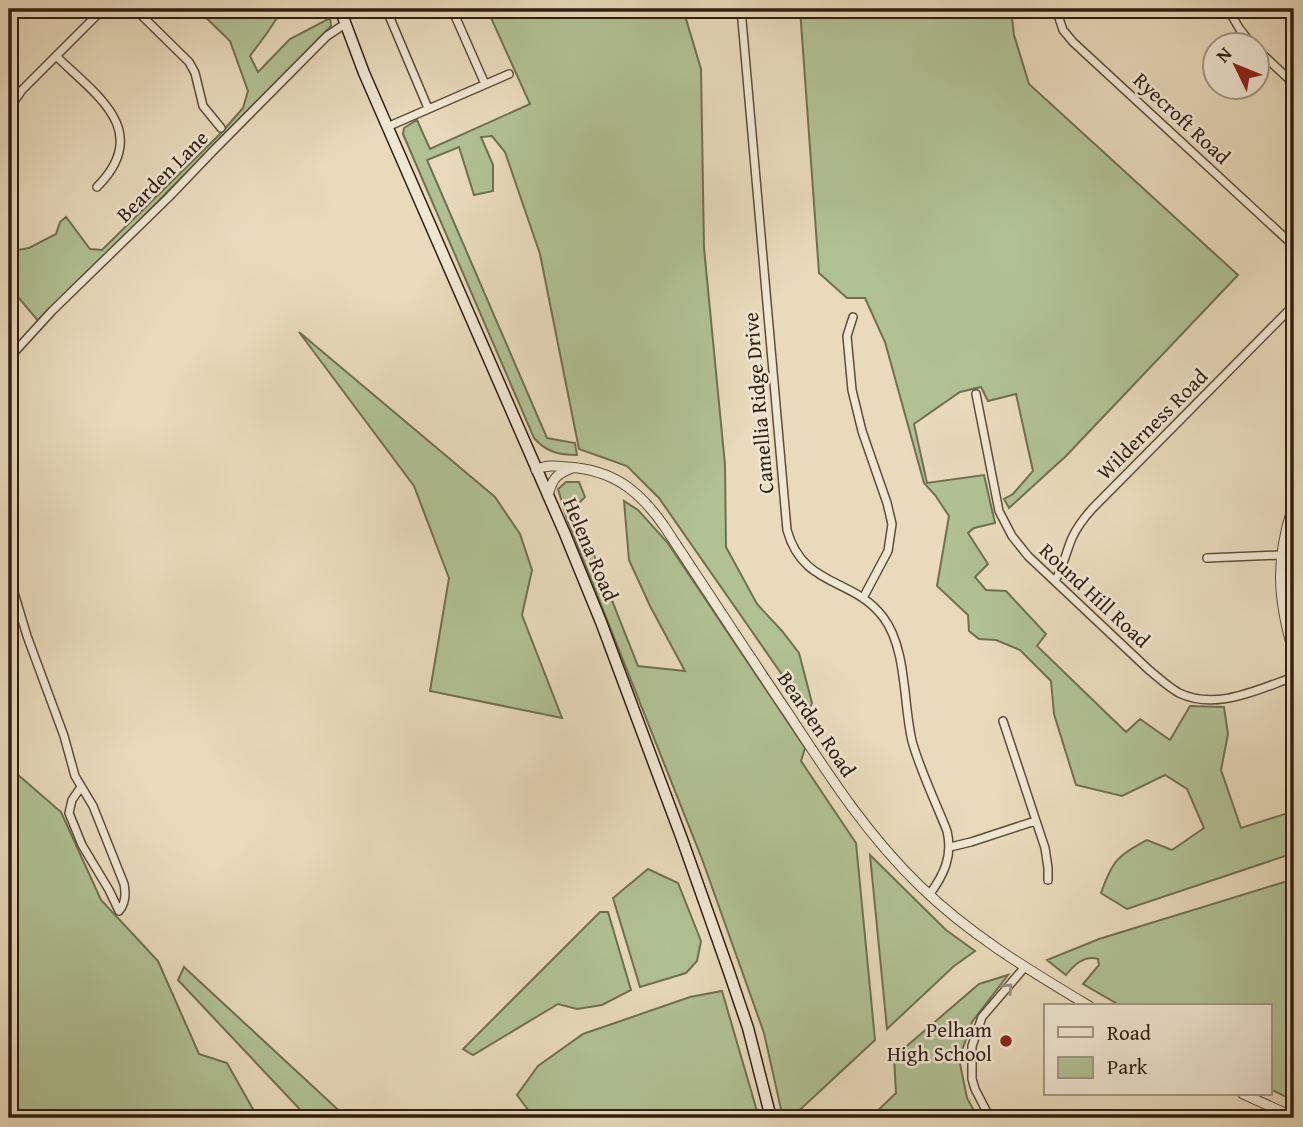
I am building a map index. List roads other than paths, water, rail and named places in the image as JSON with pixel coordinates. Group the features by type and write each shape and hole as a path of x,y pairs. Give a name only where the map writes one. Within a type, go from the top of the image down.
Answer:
{"main road":[{"name":"Helena Road","path":"340,9 387,127 465,302 601,622 739,999 771,1118"}],"street":[{"path":"9,109 22,90 103,9"},
{"path":"135,9 189,62 195,73 203,106 221,128"},
{"path":"388,9 428,108"},
{"path":"452,9 485,84"},
{"name":"Camellia Ridge Drive","path":"741,9 789,540 811,569 824,579 872,604 885,619 895,638 913,743 947,831 950,847"},
{"name":"Ryecroft Road","path":"1056,9 1063,30 1073,42 1294,246"},
{"path":"1228,9 1242,32"},
{"name":"Bearden Lane","path":"9,358 52,311 169,197 327,36 345,24"},
{"path":"57,56 106,105 119,127 120,149 116,163 97,187"},
{"path":"1272,63 1294,84"},
{"path":"387,127 509,74"},
{"name":"Wilderness Road","path":"1055,581 1071,540 1092,509 1294,305"},
{"path":"853,317 846,337 852,390 892,524 888,551 863,598"},
{"name":"Round Hill Road","path":"976,394 994,488 1004,523 1020,547 1162,681 1187,696 1203,700 1226,699 1294,677"},
{"name":"Bearden Road","path":"536,470 548,466 595,470 619,481 642,498 833,781 883,846 929,895 981,938 1024,968 1086,1004"},
{"path":"548,496 554,477 576,467"},
{"path":"1294,503 1281,555 1280,596 1294,654"},
{"path":"1207,558 1281,555"},
{"path":"9,576 75,776 93,806 124,884 125,899 119,911 82,845 69,813 72,800 81,787"},
{"path":"1003,721 1047,859 1048,880"},
{"path":"929,895 946,868 950,847 1035,821"},
{"path":"990,1118 972,1079 972,1046 986,1011 1024,968"},
{"path":"1247,1096 1294,1117"}],"place":[{"name":"Pelham High School","path":"1006,1041"}]}
